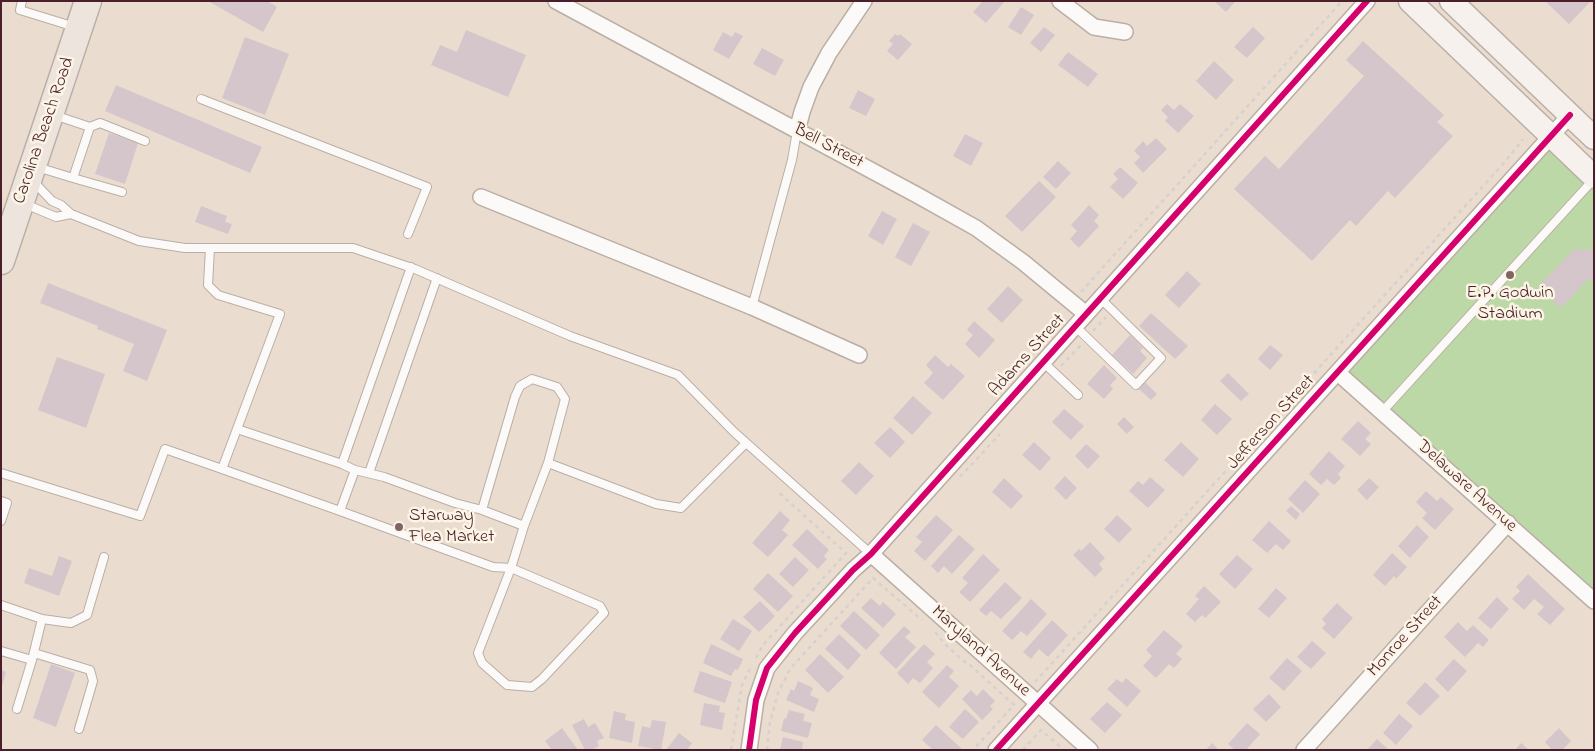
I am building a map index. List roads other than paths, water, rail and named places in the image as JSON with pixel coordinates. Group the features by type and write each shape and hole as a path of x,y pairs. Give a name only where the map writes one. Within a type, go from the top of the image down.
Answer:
{"highway":[{"name":"Carolina Beach Road","path":"1,261 88,1"}],"main road":[{"path":"1410,1 1594,178"},
{"path":"1451,1 1594,138"}],"street":[{"name":"Bell Street","path":"556,1 976,228 1023,262 1086,314"},
{"path":"797,131 812,87 829,53 864,1"},
{"path":"1060,1 1094,27 1125,32"},
{"name":"Adams Street","path":"749,750 756,700 767,668 795,633 853,570 871,554 1367,1"},
{"name":"Jefferson Street","path":"996,750 1570,116"},
{"path":"481,197 752,307 859,354"},
{"name":"Delaware Avenue","path":"1338,373 1594,601"},
{"name":"Monroe Street","path":"1304,750 1508,523"},
{"name":"Maryland Avenue","path":"871,554 1090,750"}],"lane":[{"path":"22,1 20,10 79,29"},
{"path":"201,99 427,187 408,234"},
{"path":"51,114 90,127 100,124 144,140"},
{"path":"73,178 90,127"},
{"path":"752,307 792,160 797,131"},
{"path":"31,172 73,178 122,192"},
{"path":"31,172 52,201 61,204 71,214 139,241 185,248 353,248 411,267 570,336 678,375 746,443 871,554"},
{"path":"1382,412 1594,178"},
{"path":"21,202 56,217 71,214"},
{"path":"210,248 208,285 218,295 280,314 222,469"},
{"path":"342,464 411,267"},
{"path":"368,473 437,278"},
{"path":"1075,326 1136,385 1161,358 1100,298"},
{"path":"1043,362 1078,395"},
{"path":"1,473 140,516 165,449 493,566 511,568 600,606 604,613 542,679 532,686 507,685 482,663 478,653 511,568 524,526 548,463 565,399 557,387 532,379 520,386 515,397 482,510"},
{"path":"237,428 355,470 384,477 524,526"},
{"path":"548,463 656,504 681,508 746,443"},
{"path":"340,511 355,470"},
{"path":"1,501 7,503 1,521"},
{"path":"1,605 42,619 72,624 87,615 104,557"},
{"path":"17,709 42,619"},
{"path":"1,651 90,670 93,681 79,729"}],"place":[{"name":"E.P. Godwin Stadium","path":"1510,275"},
{"name":"Starway Flea Market","path":"399,527"}]}
